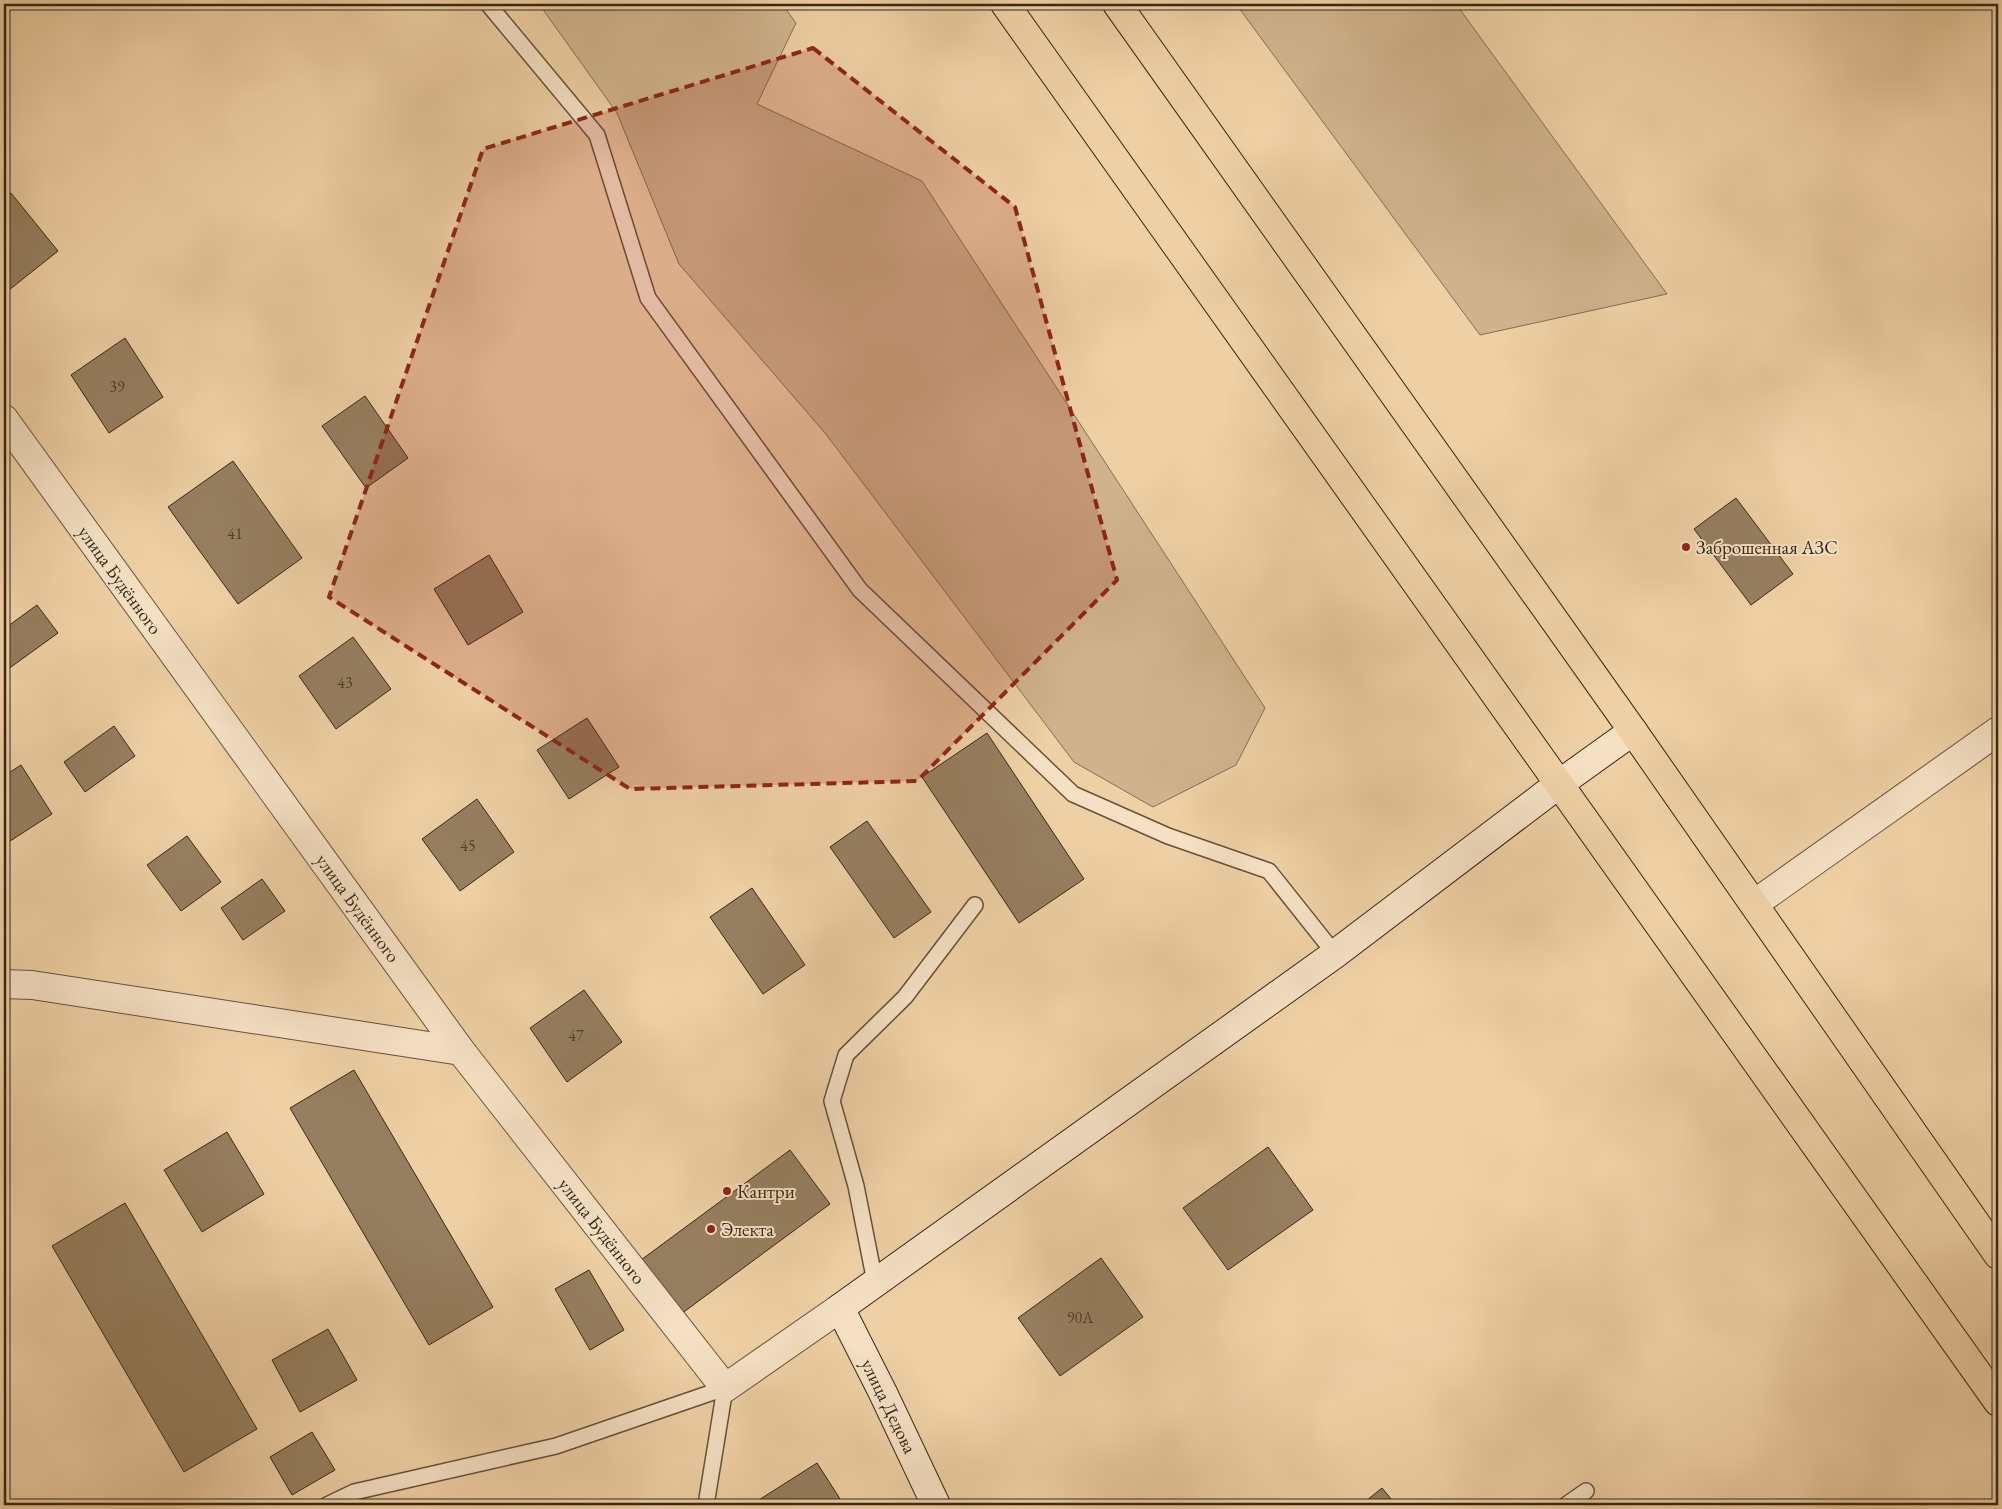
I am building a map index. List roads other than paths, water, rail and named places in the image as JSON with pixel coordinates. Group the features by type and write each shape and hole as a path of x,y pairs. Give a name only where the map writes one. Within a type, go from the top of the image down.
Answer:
{"highway":[{"path":"1005,4 1998,1402"},
{"path":"1117,4 1633,731 1998,1255"}],"street":[{"name":"улица Будённого","path":"4,419 461,1051 725,1388"},
{"path":"725,1388 1336,954 1559,784 1633,731"},
{"path":"1754,904 1998,731"},
{"path":"4,984 42,986 461,1051"},
{"name":"улица Дедова","path":"840,1308 936,1505"}],"lane":[{"path":"488,4 597,134 648,298 860,590 1073,794 1168,836 1269,871 1336,954"},
{"path":"875,1282 856,1186 832,1101 846,1055 905,997 975,905"},
{"path":"327,1505 354,1492 556,1446 725,1388 706,1505"},
{"path":"1566,1505 1586,1491"}],"place":[{"name":"Заброшенная АЗС","path":"1686,547"},
{"name":"Кантри","path":"727,1191"},
{"name":"Электа","path":"711,1229"}]}
